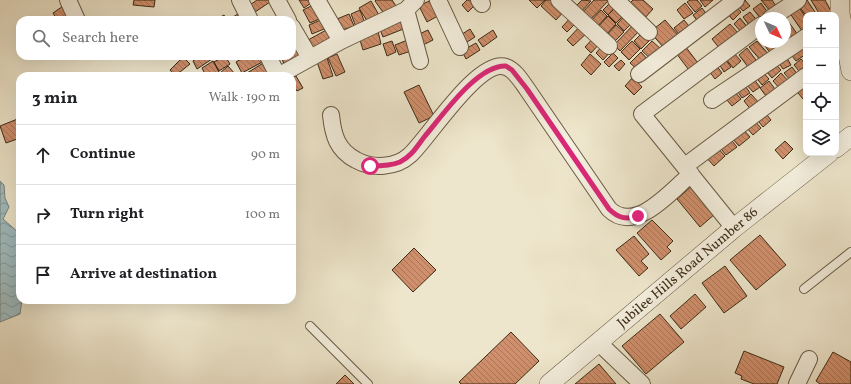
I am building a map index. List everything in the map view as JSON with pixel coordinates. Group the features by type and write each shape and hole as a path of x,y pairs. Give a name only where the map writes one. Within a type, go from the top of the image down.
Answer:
{"street":[{"path":"68,0 75,16"},
{"path":"240,0 248,16"},
{"path":"277,0 286,16"},
{"path":"317,0 342,41"},
{"path":"438,0 460,48"},
{"path":"559,0 609,46"},
{"path":"616,0 649,32"},
{"path":"639,74 736,0"},
{"path":"780,12 798,0"},
{"path":"285,72 411,5 420,61"},
{"path":"839,10 842,54 851,71"},
{"path":"734,228 642,114 755,29"},
{"path":"296,34 310,58"},
{"path":"712,100 803,38"},
{"path":"270,60 276,72"},
{"path":"331,115 333,133 343,151 349,156 370,166 384,166 399,162 410,155 448,109 476,80 492,68 506,66 512,70 527,89 609,209 615,215 630,218 647,211 688,170 803,78"},
{"path":"839,146 851,136"},
{"name":"Jubilee Hills Road Number 86","path":"549,384 734,228 825,156"},
{"path":"599,343 642,384"},
{"path":"797,384 809,359"}],"lane":[{"path":"804,289 851,252"},
{"path":"310,326 368,384"}],"water":[{"path":"0,181 4,185 5,198 9,207 3,219 16,230 16,304 21,304 20,314 0,322"}],"building":[{"path":"134,0 155,0 154,7 133,5"},
{"path":"257,0 273,0 252,14 247,7"},
{"path":"299,0 315,0 304,8"},
{"path":"392,0 396,6 385,15 375,1"},
{"path":"431,0 443,13 427,22 419,6"},
{"path":"467,0 475,0 477,3 468,12 462,5"},
{"path":"529,0 545,0 537,8"},
{"path":"546,0 555,0 565,10 556,20 541,6"},
{"path":"582,0 591,1 580,13 574,8"},
{"path":"594,0 609,0 588,22 581,14"},
{"path":"613,0 618,4 608,15 603,10"},
{"path":"633,0 643,0 653,9 643,20 628,5"},
{"path":"690,0 697,0 702,6 695,12 687,2"},
{"path":"700,0 713,0 705,7"},
{"path":"740,0 745,0 750,6 743,11 736,3"},
{"path":"761,0 772,0 776,6 770,11"},
{"path":"801,0 807,0 815,12 803,12 797,3"},
{"path":"811,0 825,0 831,12 818,12"},
{"path":"371,1 380,17 369,24 359,8"},
{"path":"317,3 324,17 310,23 303,10"},
{"path":"685,3 693,13 684,19 677,10"},
{"path":"761,3 767,12 755,12 753,9"},
{"path":"796,3 803,14 802,31 791,15 791,12 787,9"},
{"path":"66,4 73,13 69,16 55,16 53,13"},
{"path":"734,4 741,12 733,20 725,11"},
{"path":"618,5 626,13 616,23 608,15"},
{"path":"702,8 710,19 701,26 693,15"},
{"path":"360,10 365,23 356,27 351,14"},
{"path":"601,10 607,16 595,29 589,23"},
{"path":"241,12 243,16 235,16"},
{"path":"750,12 755,18 755,26 752,29 743,17"},
{"path":"627,13 635,20 624,31 617,24"},
{"path":"349,14 354,26 342,30 337,19"},
{"path":"573,15 579,20 567,32 562,27"},
{"path":"608,16 616,24 604,37 596,29"},
{"path":"402,17 406,28 383,37 379,27"},
{"path":"325,18 329,27 312,34 309,25"},
{"path":"740,18 749,29 743,34 734,24"},
{"path":"665,20 679,36 664,48 650,32"},
{"path":"684,20 693,31 683,39 674,28"},
{"path":"636,22 642,28 620,51 614,45"},
{"path":"583,23 590,30 573,46 567,40"},
{"path":"730,24 739,34 720,49 712,39"},
{"path":"616,25 624,32 612,44 605,37"},
{"path":"791,25 798,35 791,39"},
{"path":"328,29 333,39 313,50 308,40"},
{"path":"470,29 475,37 464,44 459,36"},
{"path":"428,30 433,40 423,45 417,35"},
{"path":"493,30 497,37 483,47 478,40"},
{"path":"645,30 652,38 641,49 634,41"},
{"path":"378,31 381,44 363,50 359,37"},
{"path":"596,35 602,41 591,53 585,47"},
{"path":"410,39 414,50 399,55 395,45"},
{"path":"392,41 396,52 387,56 383,44"},
{"path":"632,41 640,49 629,60 621,52"},
{"path":"652,41 662,50 652,60 642,51"},
{"path":"755,42 755,48 763,48 770,56 762,62 749,47"},
{"path":"296,43 302,56 296,59"},
{"path":"476,43 480,50 466,59 462,51"},
{"path":"604,44 611,51 603,60 596,53"},
{"path":"685,46 701,67 692,74 676,53"},
{"path":"803,47 803,56 796,61 789,52"},
{"path":"747,48 759,64 751,71 739,55"},
{"path":"766,48 779,48 771,54"},
{"path":"641,52 648,60 638,70 630,63"},
{"path":"733,52 741,61 733,68 726,59"},
{"path":"613,53 618,58 609,67 604,62"},
{"path":"337,54 345,72 336,76 328,58"},
{"path":"590,54 601,64 591,75 581,65"},
{"path":"785,55 791,65 783,69 777,60"},
{"path":"327,58 333,76 323,79 317,62"},
{"path":"725,59 731,67 724,72 719,64"},
{"path":"801,59 803,61 803,68 799,71 794,65"},
{"path":"180,60 186,60 190,64 180,72 172,72 170,70"},
{"path":"194,60 210,60 197,69 193,61"},
{"path":"218,60 228,60 230,64 219,71 214,62"},
{"path":"239,60 266,60 244,72 241,72 236,62"},
{"path":"282,60 293,60 284,64"},
{"path":"621,60 625,64 619,71 614,66"},
{"path":"213,61 219,72 204,72 202,68"},
{"path":"265,62 271,72 249,72"},
{"path":"774,62 781,70 772,78 765,70"},
{"path":"716,65 722,73 715,79 709,71"},
{"path":"228,66 233,72 221,72"},
{"path":"792,67 798,75 791,81 784,73"},
{"path":"762,71 769,79 762,85 755,76"},
{"path":"781,73 789,82 781,90 773,81"},
{"path":"296,76 303,88 297,91 296,89"},
{"path":"633,77 642,87 634,95 625,86"},
{"path":"753,78 760,87 753,92 746,84"},
{"path":"769,81 778,93 769,100 760,88"},
{"path":"744,84 750,93 742,98 736,89"},
{"path":"419,85 434,116 419,123 404,92"},
{"path":"803,85 803,99 794,88"},
{"path":"735,92 741,99 732,106 726,99"},
{"path":"751,94 760,104 752,111 744,101"},
{"path":"763,110 771,120 763,127 755,117"},
{"path":"753,119 761,128 753,135 745,126"},
{"path":"16,120 16,139 6,143 0,126"},
{"path":"742,128 750,137 739,146 731,137"},
{"path":"728,136 737,147 726,155 718,145"},
{"path":"785,141 793,149 783,159 775,150"},
{"path":"715,145 725,156 714,166 704,155"},
{"path":"693,185 716,213 700,227 677,199"},
{"path":"652,220 673,241 667,247 671,251 661,260 637,233"},
{"path":"760,235 786,265 756,290 730,260"},
{"path":"634,236 649,254 641,261 648,268 639,276 616,250"},
{"path":"414,248 436,270 413,292 392,270"},
{"path":"725,266 747,296 724,313 702,283"},
{"path":"695,294 706,307 681,329 670,316"},
{"path":"660,314 684,342 646,374 622,346"},
{"path":"511,332 539,361 515,384 461,384 459,382"},
{"path":"744,351 784,367 777,384 754,384 741,379 742,376 735,373"},
{"path":"833,352 851,362 851,384 820,384 816,381"},
{"path":"599,364 616,384 575,384"},
{"path":"345,375 354,384 336,384"}],"route":[{"path":"370,166 384,166 399,162 410,155 448,109 476,80 492,68 506,66 512,70 527,89 609,209 615,215 622,218 638,216"}]}
